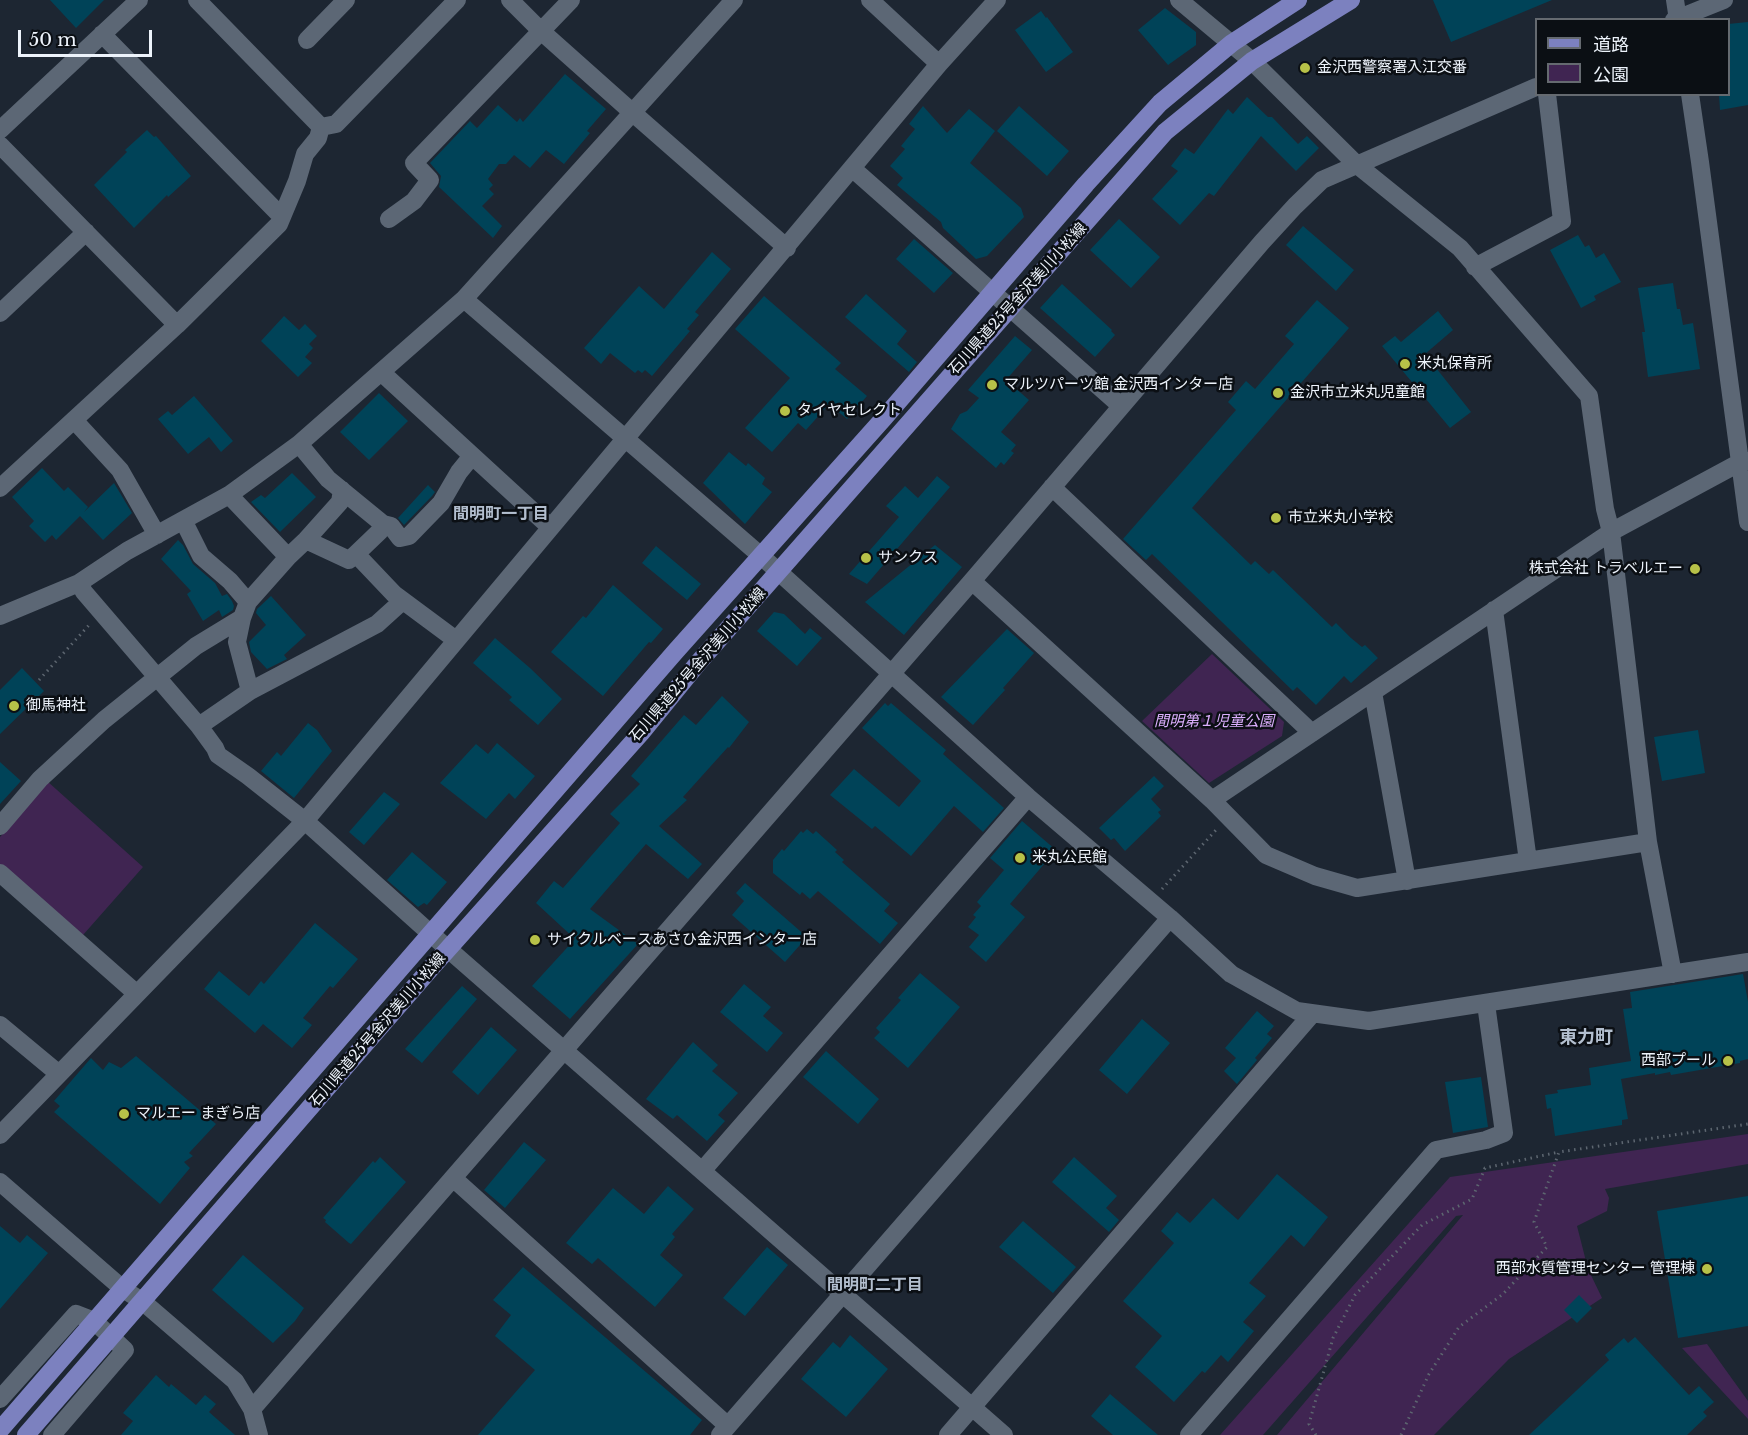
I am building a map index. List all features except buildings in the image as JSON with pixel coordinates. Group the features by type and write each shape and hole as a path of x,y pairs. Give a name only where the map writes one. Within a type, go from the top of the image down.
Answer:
{"main road":[{"name":"石川県道25号金沢美川小松線","path":"0,1430 760,555 884,418 1086,184 1160,103 1233,43 1298,0"},
{"name":"石川県道25号金沢美川小松線","path":"26,1435 641,732 698,663 1165,132 1252,61 1351,0"}],"street":[{"path":"0,130 139,0"},
{"path":"197,0 321,127"},
{"path":"321,127 336,124 457,0"},
{"path":"510,0 541,31 787,248"},
{"path":"389,219 414,201 429,180 414,163 571,0"},
{"path":"0,616 79,582 229,495 299,444 464,299 734,0"},
{"path":"870,0 939,64"},
{"path":"0,1135 305,821 939,64 998,0"},
{"path":"1179,0 1233,43 1356,164 1460,249 1589,396 1605,509 1611,532 1648,842 1673,974"},
{"path":"1676,14 1724,0"},
{"path":"307,40 337,3"},
{"path":"102,34 282,217"},
{"path":"252,1409 1295,206 1322,180 1535,87"},
{"path":"1475,267 1562,221 1547,96"},
{"path":"1690,96 1744,462 1748,522"},
{"path":"0,488 177,325 279,224 305,153 318,138 321,127"},
{"path":"0,145 177,325"},
{"path":"853,169 1121,406"},
{"path":"0,313 86,232"},
{"path":"464,299 760,555 890,674 1028,797 1170,918 1230,974 1297,1011 1369,1021 1748,962"},
{"path":"381,372 550,527"},
{"path":"74,420 120,470 157,535"},
{"path":"299,444 328,479 383,524 391,526 399,538 409,536 441,502 459,472 472,456"},
{"path":"1212,800 1611,532 1744,462"},
{"path":"1052,487 1312,733"},
{"path":"0,826 40,779 104,720 157,676 245,610 288,557 340,502 342,490"},
{"path":"229,495 288,557"},
{"path":"183,520 201,556 230,581 245,610 237,642 250,691"},
{"path":"306,540 350,560 381,531 383,524"},
{"path":"356,554 400,599 456,640"},
{"path":"972,581 1212,800 1266,855 1315,876 1357,888 1648,842"},
{"path":"79,582 84,592 199,726 218,755 305,821 448,950 1004,1435"},
{"path":"199,726 250,691 377,624 398,605 400,599"},
{"path":"1494,610 1528,861"},
{"path":"1373,692 1407,881"},
{"path":"702,1171 1028,797"},
{"path":"0,873 137,994"},
{"path":"453,1178 724,1430 1170,918"},
{"path":"1189,1435 1436,1150 1486,1140 1504,1133 1486,1004"},
{"path":"948,1435 1312,1014"},
{"path":"0,1025 59,1074"},
{"path":"0,1182 235,1381 252,1409 259,1435"},
{"path":"0,1399 76,1314 94,1321 125,1350 52,1435"}],"path":[{"path":"39,680 101,612"},
{"path":"1150,901 1228,816"},
{"path":"1316,1435 1309,1424 1333,1338 1354,1295 1422,1225 1472,1199 1485,1168 1559,1152 1748,1124"},
{"path":"1401,1435 1430,1374 1459,1327 1503,1294 1547,1247 1534,1222 1559,1152"}],"green space":[{"name":"間明第１児童公園","path":"1212,654 1284,722 1282,736 1209,783 1142,721"},
{"path":"47,781 143,867 83,935 0,865 0,837"},
{"path":"1748,1134 1748,1164 1605,1189 1609,1198 1607,1211 1577,1226 1588,1269 1602,1298 1509,1359 1434,1435 1277,1435 1463,1215 1456,1216 1263,1435 1220,1435 1450,1177"},
{"path":"1707,1344 1748,1401 1748,1419 1682,1348"}],"place":[{"name":"金沢西警察署入江交番","path":"1305,68"},
{"name":"米丸保育所","path":"1405,364"},
{"name":"マルツパーツ館 金沢西インター店","path":"992,385"},
{"name":"金沢市立米丸児童館","path":"1278,393"},
{"name":"タイヤセレクト","path":"785,411"},
{"name":"市立米丸小学校","path":"1276,518"},
{"name":"サンクス","path":"866,558"},
{"name":"株式会社 トラベルエー","path":"1695,569"},
{"name":"御馬神社","path":"14,706"},
{"name":"米丸公民館","path":"1020,858"},
{"name":"サイクルベースあさひ金沢西インター店","path":"535,940"},
{"name":"西部プール","path":"1728,1061"},
{"name":"マルエー まぎら店","path":"124,1114"},
{"name":"西部水質管理センター 管理棟","path":"1707,1269"}],"district":[{"name":"間明町一丁目","path":"501,514"},
{"name":"東力町","path":"1586,1038"},
{"name":"間明町二丁目","path":"875,1285"}]}
